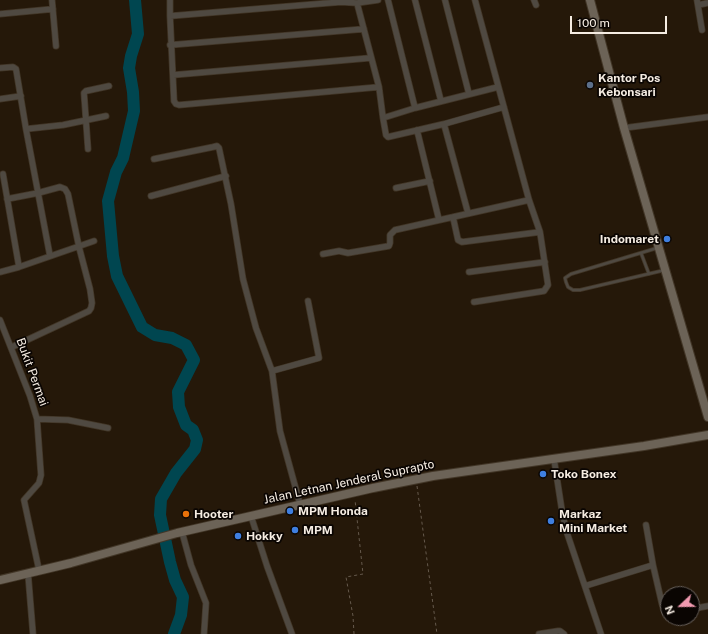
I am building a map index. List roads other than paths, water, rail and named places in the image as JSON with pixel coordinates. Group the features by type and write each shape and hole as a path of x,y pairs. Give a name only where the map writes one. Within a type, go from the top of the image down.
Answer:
{"main road":[{"path":"590,0 624,128 708,417"},
{"name":"Jalan Letnan Jenderal Suprapto","path":"0,580 71,563 180,532 416,479 708,436"}],"street":[{"path":"52,0 56,46"},
{"path":"170,0 170,45 174,101 176,104 179,105 379,87"},
{"path":"170,16 334,3 357,3 378,0"},
{"path":"388,0 415,108"},
{"path":"415,0 441,101"},
{"path":"445,0 469,94"},
{"path":"474,0 529,200 540,232 548,285 547,289 544,291 474,302"},
{"path":"702,30 697,2 708,3"},
{"path":"357,3 370,58 379,87 386,135 388,137 444,124 504,107"},
{"path":"0,14 53,9"},
{"path":"170,45 364,29"},
{"path":"173,75 370,58"},
{"path":"0,68 13,67 16,69 50,256"},
{"path":"88,149 84,93 86,91 109,86"},
{"path":"383,118 415,108 498,87"},
{"path":"0,98 21,96"},
{"path":"26,128 63,125 106,116"},
{"path":"624,128 708,118"},
{"path":"444,124 468,213"},
{"path":"417,130 439,220"},
{"path":"154,159 217,146 221,153 243,279 256,328 272,371 280,431 300,504"},
{"path":"3,174 19,267"},
{"path":"151,196 226,176"},
{"path":"396,188 430,181"},
{"path":"7,199 60,187 65,189 68,194 79,247 90,288 92,308 89,311 12,347"},
{"path":"323,254 340,251 348,253 389,246 390,235 395,230 529,200"},
{"path":"453,217 458,240 462,242 540,232"},
{"path":"0,272 19,267 94,241"},
{"path":"469,272 545,262"},
{"path":"272,371 319,358 308,301"},
{"name":"Bukit Permai","path":"0,320 12,347 37,418 41,475 39,483 24,500 39,570"},
{"path":"37,418 68,420 108,428"},
{"path":"554,459 566,530 601,634"},
{"path":"251,516 267,566 292,634"},
{"path":"646,525 660,595"},
{"path":"180,532 206,603 204,634"},
{"path":"585,586 653,565"},
{"path":"28,573 33,634"},
{"path":"539,634 558,630 564,634"}],"lane":[{"path":"658,248 571,274 565,278 566,282 568,287 573,290 665,270"},
{"path":"641,253 648,274"}],"waterway":[{"path":"135,0 138,34 129,68 133,92 134,111 123,158 116,172 108,201 113,256 117,276 142,327 155,335 172,338 186,345 194,360 178,392 179,407 186,425 193,430 197,440 195,449 176,473 161,499 160,515 170,562 175,580 183,597 181,615 174,634"}],"place":[{"name":"Kantor Pos Kebonsari","path":"590,85"},
{"name":"Indomaret","path":"667,239"},
{"name":"Toko Bonex","path":"543,474"},
{"name":"MPM Honda","path":"290,511"},
{"name":"Hooter","path":"186,514"},
{"name":"Markaz Mini Market","path":"551,521"},
{"name":"MPM","path":"295,530"},
{"name":"Hokky","path":"238,536"}]}
